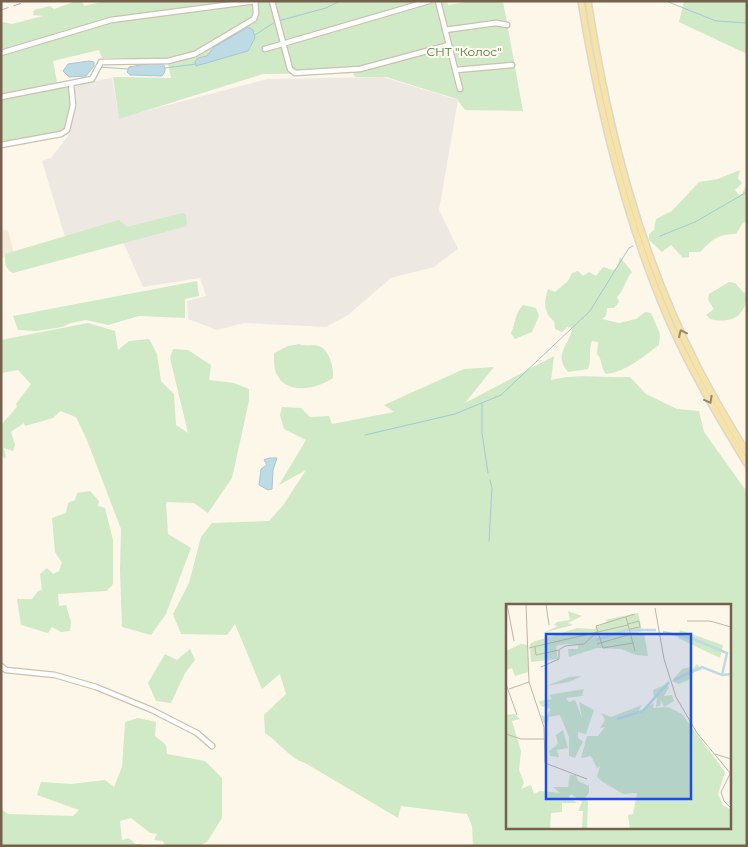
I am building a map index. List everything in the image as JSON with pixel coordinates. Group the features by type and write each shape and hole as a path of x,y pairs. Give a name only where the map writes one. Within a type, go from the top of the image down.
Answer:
{"main road":[{"path":"582,1 606,131 640,246 670,322 692,370 747,464"},
{"path":"588,1 612,129 645,243 676,320 698,368 747,453"}],"street":[{"path":"1,53 111,20 255,1 256,13 254,19 195,54 168,60 101,62 92,79 1,98"},
{"path":"272,1 290,69 295,73 360,69 449,45"},
{"path":"265,50 429,1"},
{"path":"438,1 460,89"},
{"path":"446,30 496,22 507,25"},
{"path":"456,70 512,64"},
{"path":"1,146 61,134 67,130 73,105 71,84"},
{"path":"1,666 6,670 55,675 96,688 152,710 198,733 212,746"}],"shaded area":[{"path":"383,77 458,100 439,210 458,249 434,267 391,278 348,315 326,327 244,323 217,330 188,319 187,301 206,296 200,278 143,287 114,222 65,237 42,161 51,158 68,136 76,105 73,85 112,78 119,118 267,79"},
{"path":"8,230 14,254 1,258 1,231"}],"green space":[{"name":"СНТ \"Колос\"","path":"76,1 83,1 84,6 104,1 447,1 448,5 470,1 503,1 523,111 465,110 457,99 386,77 355,77 353,73 263,74 119,119 113,77 171,78 167,58 102,58 99,50 53,61 58,88 69,86 70,115 63,131 1,143 1,24 3,22 12,24 43,16 33,15 34,10 50,6 54,9"},
{"path":"684,1 747,1 747,54 679,22"},
{"path":"740,170 738,178 742,183 735,190 739,195 742,194 747,183 747,221 742,224 736,234 719,237 700,252 689,252 689,257 683,258 671,245 662,252 649,240 649,234 654,230 656,219 672,211 699,182 718,179"},
{"path":"183,213 186,215 187,226 13,273 6,265 5,254 119,220 127,227"},
{"path":"620,257 632,272 617,297 619,302 614,308 607,308 606,316 602,319 619,323 636,319 645,312 651,313 660,334 659,345 628,367 606,374 597,354 598,342 592,341 588,369 568,372 562,359 562,354 572,328 567,327 562,332 555,329 554,321 550,318 545,306 548,289 555,292 568,281 572,273 578,271 583,276 589,272 596,276 603,267 613,270 617,267"},
{"path":"197,281 199,296 185,299 185,318 139,316 108,325 86,320 62,327 37,331 18,330 13,316"},
{"path":"729,282 735,283 744,293 747,291 745,306 742,312 732,319 710,319 706,315 714,309 708,300 709,294"},
{"path":"523,305 536,308 539,316 532,332 515,339 511,333 520,308"},
{"path":"88,323 115,331 118,350 129,341 149,339 157,354 161,381 174,394 176,425 188,433 170,358 173,349 188,350 211,365 209,380 234,383 249,389 249,401 232,478 208,513 194,503 166,502 168,534 191,548 166,614 151,635 122,627 121,529 87,440 76,417 60,411 53,418 25,426 24,423 11,432 15,445 13,451 4,448 6,458 1,457 1,425 17,407 16,404 31,384 18,370 1,373 1,340"},
{"path":"299,344 317,345 326,351 333,370 333,378 309,388 301,388 285,384 279,378 275,370 274,353 288,346"},
{"path":"554,356 551,380 581,376 630,377 646,394 677,409 699,411 704,432 747,492 747,846 473,846 472,826 467,814 401,806 398,818 299,761 265,733 264,715 286,694 280,674 262,689 235,624 227,635 181,634 173,614 189,583 201,537 212,523 269,521 284,504 306,470 279,485 306,440 284,429 280,415 282,407 301,408 310,417 329,416 332,424 394,412 384,405 464,369 494,367 465,403"},
{"path":"90,491 99,501 98,506 105,508 113,540 113,584 107,591 58,594 59,606 66,605 71,622 70,631 61,632 52,627 48,633 21,625 17,599 32,599 38,591 42,590 40,574 47,568 53,574 59,571 62,563 55,552 52,518 66,513 68,503 75,500 77,493"},
{"path":"190,649 195,660 185,673 171,703 156,701 148,683 165,654 177,660"},
{"path":"138,718 156,722 155,736 166,745 167,754 205,761 222,778 222,818 207,842 199,846 165,846 163,841 154,840 157,834 150,833 131,818 120,821 122,840 129,838 135,844 142,844 142,846 1,846 1,809 8,814 73,816 79,810 37,795 41,782 71,784 105,780 114,787 122,767 125,722"}],"water":[{"path":"248,27 253,30 255,38 248,51 196,66 195,62 198,58 207,56 214,47"},
{"path":"94,62 94,66 86,76 69,77 63,71 68,64"},
{"path":"162,63 165,71 162,76 130,75 127,72 129,67"},
{"path":"277,458 273,470 272,489 268,490 259,485 261,469 267,465 264,460"}],"waterway":[{"path":"278,21 326,8 340,1"},
{"path":"666,1 716,21 747,23"},
{"path":"255,35 275,22"},
{"path":"165,68 196,64"},
{"path":"100,67 128,69"},
{"path":"660,236 695,222 747,192"},
{"path":"365,435 455,414 501,395 590,311 629,248 633,246"},
{"path":"482,403 482,433 488,473"},
{"path":"489,541 492,488 490,480"}],"railway":[{"path":"1,10 28,1"}]}
